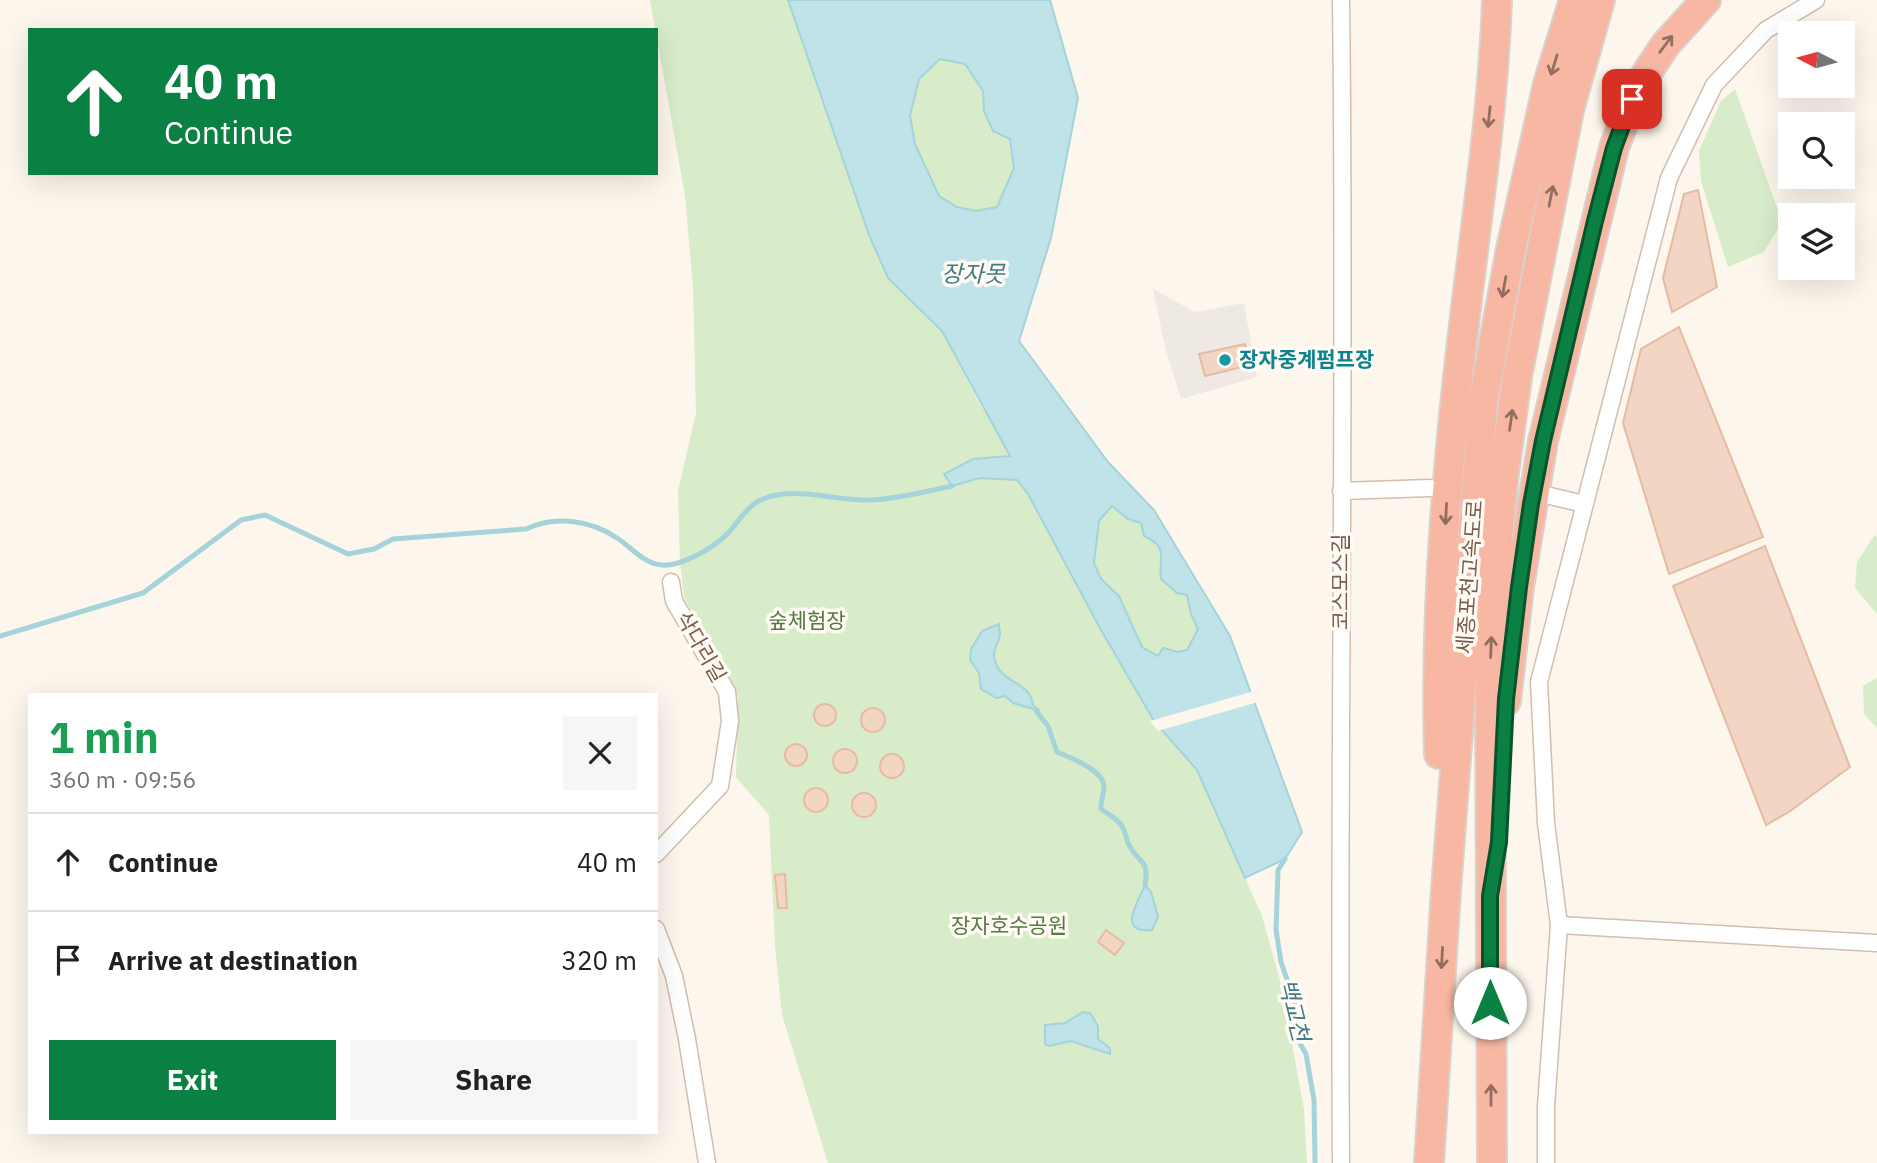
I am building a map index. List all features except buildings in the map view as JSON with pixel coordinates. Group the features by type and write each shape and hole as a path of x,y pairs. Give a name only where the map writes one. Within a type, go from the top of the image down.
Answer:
{"highway":[{"path":"1446,890 1439,750 1440,608 1452,430 1490,114 1497,0"},
{"name":"세종포천고속도로","path":"1429,1163 1446,890 1483,402 1511,249 1548,84 1574,0"},
{"name":"세종포천고속도로","path":"1492,1163 1490,673 1493,589 1504,473 1517,377 1569,110 1600,0"},
{"path":"1490,896 1499,842 1506,699 1529,516 1543,441 1591,233 1614,148 1632,99 1666,44 1706,0"}],"street":[{"name":"코스모스길","path":"1340,0 1341,1163"},
{"path":"1546,1163 1546,1106 1559,925 1546,822 1539,682 1669,178 1714,85 1766,30 1816,0"},
{"path":"1342,491 1430,488"},
{"path":"1550,496 1584,504"},
{"name":"삭다리길","path":"658,852 720,786 730,720 727,692 674,601 671,582"},
{"path":"1559,925 1877,943"},
{"path":"658,935 676,988 708,1163"}],"shaded area":[{"path":"1153,289 1195,312 1244,303 1257,377 1181,399 1165,347"}],"green space":[{"name":"장자호수공원","path":"650,0 788,0 869,235 888,278 942,331 978,401 1005,443 1010,457 973,459 952,486 980,478 1017,480 1028,494 1101,630 1154,721 1197,770 1262,916 1281,984 1304,1109 1307,1163 828,1163 782,1015 775,946 769,815 736,777 738,696 684,597 678,491 696,413 693,287 685,196 658,45 658,28 655,28"},
{"path":"940,59 965,64 983,91 984,111 1010,139 1014,168 997,207 976,211 957,207 939,196 915,144 910,116 919,79"},
{"path":"1735,89 1778,211 1778,229 1764,252 1728,267 1701,181 1699,151 1721,101"},
{"path":"1112,506 1128,519 1141,523 1163,552 1160,572 1187,595 1198,629 1187,650 1178,652 1163,648 1158,656 1142,647 1119,596 1101,579 1094,563 1099,521"},
{"path":"1875,534 1877,614 1855,588 1857,562"},
{"path":"1877,678 1877,728 1864,714 1863,686"}],"water":[{"name":"장자못","path":"788,0 1050,0 1078,98 1051,238 1019,341 1108,462 1154,510 1230,636 1302,832 1285,859 1245,878 1197,770 1154,721 1101,630 1028,494 1017,480 980,478 952,486 944,474 973,459 1010,456 942,331 888,278 869,235","holes":["940,59 965,64 983,91 984,111 993,131 1010,139 1014,168 997,207 976,211 957,207 939,196 915,144 910,116 919,79","1112,506 1128,519 1141,523 1144,536 1160,549 1161,579 1177,593 1187,595 1198,629 1187,650 1178,652 1163,648 1158,656 1142,647 1119,596 1101,579 1094,563 1099,521"]},
{"path":"999,624 1000,635 994,653 996,665 1026,691 1033,705 1040,711 1013,703 1005,696 996,698 981,689 979,673 970,660 971,649 982,631"},
{"path":"1145,885 1151,892 1158,917 1152,930 1141,930 1134,926 1132,921 1135,906"},
{"path":"1083,1012 1090,1013 1098,1026 1098,1039 1110,1048 1110,1054 1071,1041 1049,1046 1045,1044 1045,1025 1065,1023"}],"pier":[{"path":"1254,691 1258,702 1158,731 1150,721"}],"waterway":[{"path":"0,636 143,593 241,520 265,515 348,554 374,549 393,539 526,529 549,522 572,522 607,532 649,562 670,565 697,555 715,544 753,505 770,497 799,494 873,500 952,486"},
{"path":"1036,711 1048,726 1057,752 1086,765 1103,781 1101,809 1121,825 1132,851 1145,866 1145,885"},
{"name":"백교천","path":"1285,859 1278,870 1276,930 1281,962 1301,1021 1298,1040 1306,1054 1314,1100 1315,1163"}],"place":[{"name":"장자중계펌프장","path":"1225,360"}],"route":[{"path":"1490,1003 1490,896 1499,842 1506,699 1531,504 1543,441 1595,221 1614,148 1632,99"}],"park label":[{"name":"숲체험장","path":"807,621"}]}
